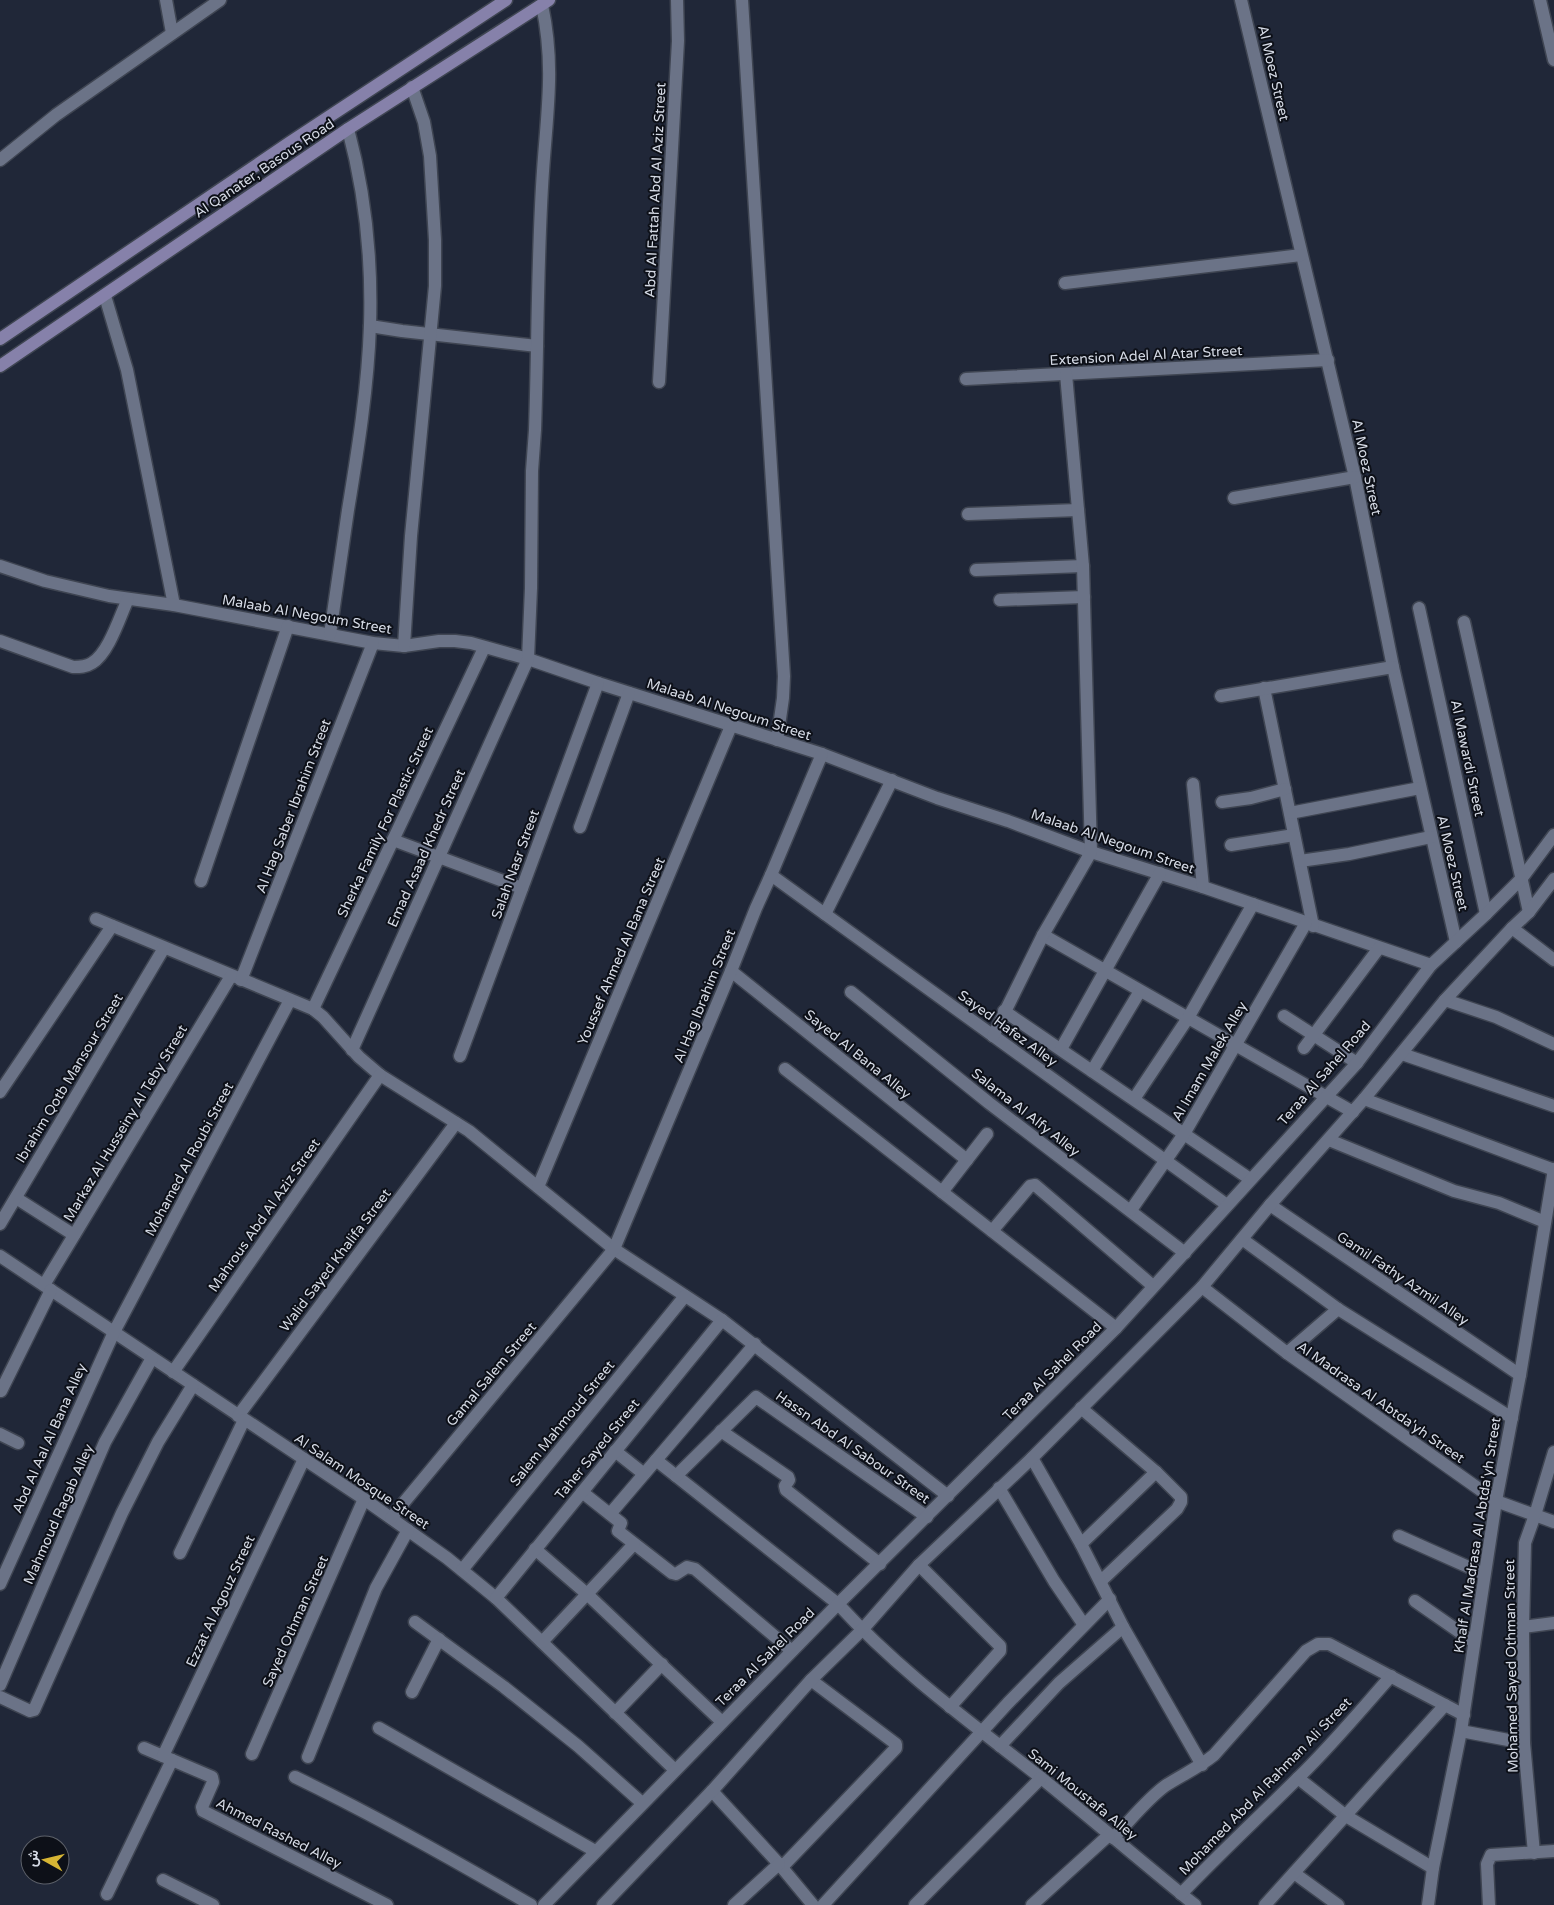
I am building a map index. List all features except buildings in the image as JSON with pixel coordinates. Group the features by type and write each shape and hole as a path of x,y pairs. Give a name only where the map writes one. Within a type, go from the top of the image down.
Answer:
{"main road":[{"name":"Al Qanater, Basous Road","path":"0,339 280,148 506,0"},
{"name":"Al Qanater, Basous Road","path":"0,366 348,129 546,2"}],"street":[{"path":"166,0 172,33"},
{"path":"0,160 56,115 220,0"},
{"name":"Abd Al Fattah Abd Al Aziz Street","path":"659,382 678,41 676,0"},
{"path":"742,0 784,676 784,698 777,740"},
{"name":"Al Moez Street","path":"1241,0 1355,477 1393,667 1456,942"},
{"path":"1540,0 1554,60"},
{"path":"528,658 536,346 543,171 550,89 546,2"},
{"path":"404,646 411,536 435,286 435,240 430,156 424,122 412,88"},
{"path":"330,634 362,417 370,326 364,208 356,160 348,129"},
{"path":"1065,283 1301,255"},
{"path":"105,296 127,370 174,605"},
{"path":"370,326 536,346"},
{"name":"Extension Adel Al Atar Street","path":"966,378 1328,360"},
{"path":"993,1036 1043,935 1091,852 1083,566 1066,374"},
{"path":"1234,498 1355,477"},
{"path":"968,514 1078,510"},
{"name":"Malaab Al Negoum Street","path":"0,566 77,589 128,599 174,605 373,643 404,646 439,641 455,641 471,643 484,648 528,658 598,683 822,754 937,798 1008,821 1091,852 1203,887 1431,966"},
{"path":"976,570 1083,566"},
{"path":"1000,600 1084,596"},
{"path":"0,641 73,667 84,667 94,663 103,653 128,599"},
{"name":"Al Mawardi Street","path":"1419,608 1486,914"},
{"path":"1464,622 1529,912"},
{"path":"201,881 288,626"},
{"name":"Al Hag Saber Ibrahim Street","path":"236,978 373,643"},
{"name":"Sherka Family For Plastic Street","path":"313,1009 484,648"},
{"name":"Emad Asaad Khedr Street","path":"352,1050 528,658"},
{"path":"1222,696 1393,667"},
{"name":"Salah Nasr Street","path":"460,1056 598,683"},
{"path":"1264,688 1300,861 1310,925"},
{"path":"580,827 629,693"},
{"name":"Youssef Ahmed Al Bana Street","path":"538,1187 731,726"},
{"name":"Al Hag Ibrahim Street","path":"614,1249 822,754"},
{"path":"825,914 892,780"},
{"path":"1193,784 1203,887"},
{"path":"1290,813 1420,788"},
{"path":"1222,802 1251,798 1285,789"},
{"path":"1231,845 1294,835"},
{"name":"Teraa Al Sahel Road","path":"544,1905 838,1604 1116,1328 1357,1062 1431,966 1522,878 1554,835"},
{"path":"1300,861 1349,854 1432,837"},
{"path":"393,840 522,888"},
{"path":"1061,1049 1160,873"},
{"name":"Sayed Hafez Alley","path":"771,876 1227,1205"},
{"path":"603,1905 712,1791 811,1680 862,1630 919,1565 1032,1458 1202,1287 1270,1205 1353,1112 1445,1000 1529,912 1554,879"},
{"path":"1134,1099 1188,1018 1253,904"},
{"path":"96,919 313,1009 323,1017 352,1050 380,1075 469,1131 614,1249 755,1344 948,1496"},
{"name":"Al Imam Malek Alley","path":"1131,1210 1184,1134 1310,925"},
{"path":"0,1092 112,926"},
{"path":"1512,928 1554,960"},
{"path":"1043,935 1353,1112"},
{"name":"Ibrahim Qotb Mansour Street","path":"0,1224 164,948"},
{"path":"1304,1048 1379,948"},
{"name":"Sayed Al Bana Alley","path":"731,972 967,1160"},
{"name":"Markaz Al Husseiny Al Teby Street","path":"1,1391 47,1288 74,1235 236,978"},
{"path":"1092,1071 1140,991"},
{"name":"Salama Al Alfy Alley","path":"851,992 989,1103 1185,1253"},
{"name":"Mohamed Al Roubi Street","path":"114,1332 290,1000"},
{"path":"1445,1000 1496,1017 1554,1044"},
{"path":"1004,1011 1250,1179"},
{"path":"1284,1016 1357,1062"},
{"path":"1402,1054 1554,1106"},
{"path":"785,1069 1116,1328"},
{"name":"Mahrous Abd Al Aziz Street","path":"173,1372 380,1075"},
{"path":"1364,1099 1554,1169"},
{"name":"Walid Sayed Khalifa Street","path":"180,1553 241,1418 456,1123"},
{"path":"942,1192 987,1134"},
{"path":"1328,1140 1454,1191 1499,1203 1545,1222"},
{"name":"Khalf Al Madrasa Al Abtda'yh Street","path":"1428,1905 1433,1868 1464,1714 1496,1501 1520,1375 1554,1169"},
{"path":"992,1231 1030,1186 1035,1185 1153,1286"},
{"path":"16,1198 74,1235"},
{"name":"Gamil Fathy Azmil Alley","path":"1270,1205 1520,1375"},
{"path":"1242,1239 1338,1309 1512,1418"},
{"name":"Gamal Salem Street","path":"391,1518 614,1249"},
{"name":"Al Salam Mosque Street","path":"0,1256 364,1499 462,1570 496,1598 675,1770"},
{"name":"Al Madrasa Al Abtda'yh Street","path":"1202,1287 1287,1353 1496,1501 1554,1522"},
{"name":"Salem Mahmoud Street","path":"462,1570 685,1296"},
{"path":"1287,1353 1338,1309"},
{"name":"Taher Sayed Street","path":"496,1598 722,1320"},
{"name":"Abd Al Aal Al Bana Alley","path":"0,1584 114,1332"},
{"path":"610,1514 755,1344"},
{"name":"Mahmoud Ragab Alley","path":"0,1685 102,1450 152,1358"},
{"path":"0,1697 30,1711 34,1710 122,1513 158,1442 193,1385"},
{"name":"Hassn Abd Al Sabour Street","path":"676,1476 756,1397 927,1517"},
{"path":"1081,1408 1179,1493 1181,1502 1177,1509 1100,1581"},
{"path":"720,1432 788,1477 789,1480 785,1486 786,1490 880,1564"},
{"path":"0,1434 18,1443"},
{"path":"615,1451 644,1474"},
{"name":"Mohamed Sayed Othman Street","path":"1534,1853 1524,1742 1523,1627 1525,1543 1554,1452"},
{"path":"1032,1458 1081,1544 1123,1627 1202,1765"},
{"name":"Ezzat Al Agouz Street","path":"107,1894 304,1459"},
{"name":"Sami Moustafa Alley","path":"656,1460 838,1604 862,1630 950,1707 1041,1778 1195,1905"},
{"path":"1081,1544 1156,1472"},
{"path":"999,1488 1054,1581 1084,1626"},
{"path":"582,1492 622,1524 618,1530 672,1573 676,1574 687,1568 695,1569 792,1651"},
{"name":"Sayed Othman Street","path":"252,1754 364,1499"},
{"path":"308,1757 376,1588 408,1530"},
{"path":"1399,1536 1484,1574"},
{"path":"542,1642 634,1544"},
{"path":"535,1549 587,1594 722,1722"},
{"path":"919,1565 1000,1646 1000,1651 950,1707"},
{"path":"823,1905 982,1732 1110,1599"},
{"path":"1415,1601 1474,1642"},
{"path":"415,1622 504,1687 570,1740 642,1803"},
{"path":"1523,1627 1554,1623"},
{"path":"1000,1746 1059,1683 1123,1627"},
{"path":"412,1692 439,1639"},
{"path":"1032,1905 1111,1836 1155,1794 1202,1765 1214,1755 1306,1652 1318,1644 1324,1643 1334,1646 1464,1714"},
{"path":"616,1713 662,1664"},
{"name":"Mohamed Abd Al Rahman Ali Street","path":"1181,1894 1334,1741 1391,1676"},
{"path":"734,1905 780,1866 897,1746 811,1680"},
{"path":"1265,1905 1445,1705"},
{"path":"379,1728 595,1851"},
{"path":"1461,1731 1524,1742"},
{"name":"Ahmed Rashed Alley","path":"144,1748 213,1779 202,1807 203,1811 386,1905"},
{"path":"295,1777 354,1805 423,1842 531,1905"},
{"path":"915,1905 1041,1778"},
{"path":"1298,1778 1346,1816 1433,1868"},
{"path":"712,1791 813,1905"},
{"path":"1489,1905 1487,1864 1491,1856 1554,1852"},
{"path":"1294,1873 1338,1905"},
{"path":"163,1880 213,1905"}]}
